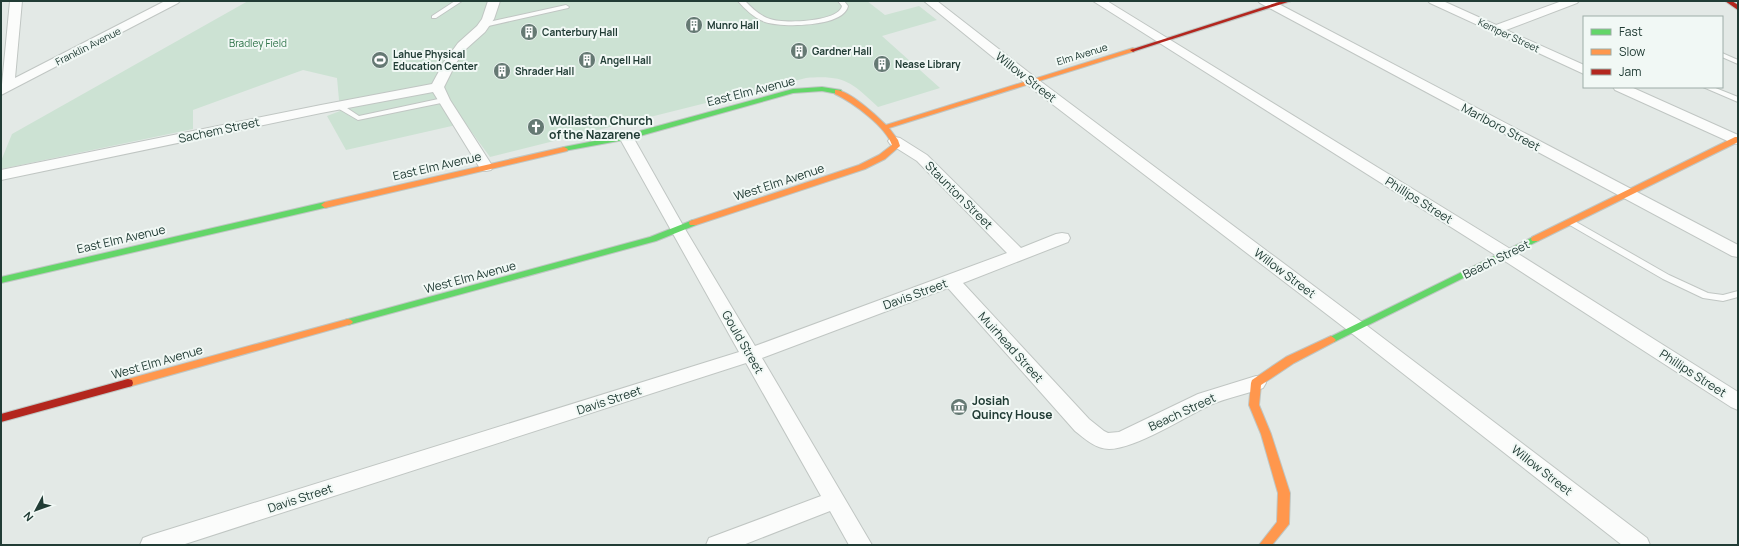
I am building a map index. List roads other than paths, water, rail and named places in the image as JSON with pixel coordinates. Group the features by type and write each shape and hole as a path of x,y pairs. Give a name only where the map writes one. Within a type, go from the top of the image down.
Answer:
{"street":[{"name":"Franklin Avenue","path":"5,89 174,1"},
{"path":"486,166 440,94 450,62 462,46 484,25 488,19 494,1"},
{"name":"Willow Street","path":"930,1 1021,73 1356,327 1639,545"},
{"name":"Phillips Street","path":"1099,1 1506,254 1738,402"},
{"name":"Elm Avenue","path":"883,128 1021,73 1150,34 1268,3 1288,1"},
{"name":"Kemper Street","path":"1434,1 1583,70"},
{"path":"1496,29 1572,1"},
{"name":"Marlboro Street","path":"1268,3 1738,252"},
{"path":"5,89 16,4"},
{"path":"1,11 16,4"},
{"path":"1623,88 1737,139"},
{"name":"East Elm Avenue","path":"1,280 486,166 600,141 626,137 793,91 830,89 840,92 850,98 870,116"},
{"name":"Sachem Street","path":"1,175 338,106 440,94"},
{"path":"885,111 870,116 895,141"},
{"name":"Gould Street","path":"626,137 677,229 861,545"},
{"name":"Beach Street","path":"1108,441 1129,437 1205,399 1256,383 1290,360 1737,139"},
{"name":"West Elm Avenue","path":"1,418 645,241 862,167 891,151 896,146 895,141"},
{"name":"Staunton Street","path":"895,141 922,158 1018,254"},
{"name":"Davis Street","path":"151,545 750,355 951,281 1062,238"},
{"name":"Muirhead Street","path":"951,281 1082,424 1097,437 1108,441"},
{"path":"1256,383 1254,405 1266,434 1284,493 1283,524 1265,545"},
{"path":"717,545 835,500"}],"lane":[{"path":"434,17 459,1"},
{"path":"741,1 758,16 773,22 786,24 838,16 844,11 845,6 841,1"},
{"path":"484,25 566,7"},
{"path":"1723,55 1738,62"},
{"path":"1709,88 1738,100"},
{"path":"1571,222 1666,277 1706,296 1723,298 1738,294"}],"place":[{"name":"Munro Hall","path":"694,25"},
{"name":"Canterbury Hall","path":"529,32"},
{"name":"Gardner Hall","path":"799,51"},
{"name":"Lahue Physical Education Center","path":"380,60"},
{"name":"Angell Hall","path":"587,60"},
{"name":"Nease Library","path":"882,64"},
{"name":"Shrader Hall","path":"502,71"},
{"name":"Wollaston Church of the Nazarene","path":"536,127"},
{"name":"Josiah Quincy House","path":"959,407"}],"park label":[{"name":"Bradley Field","path":"258,43"}]}
